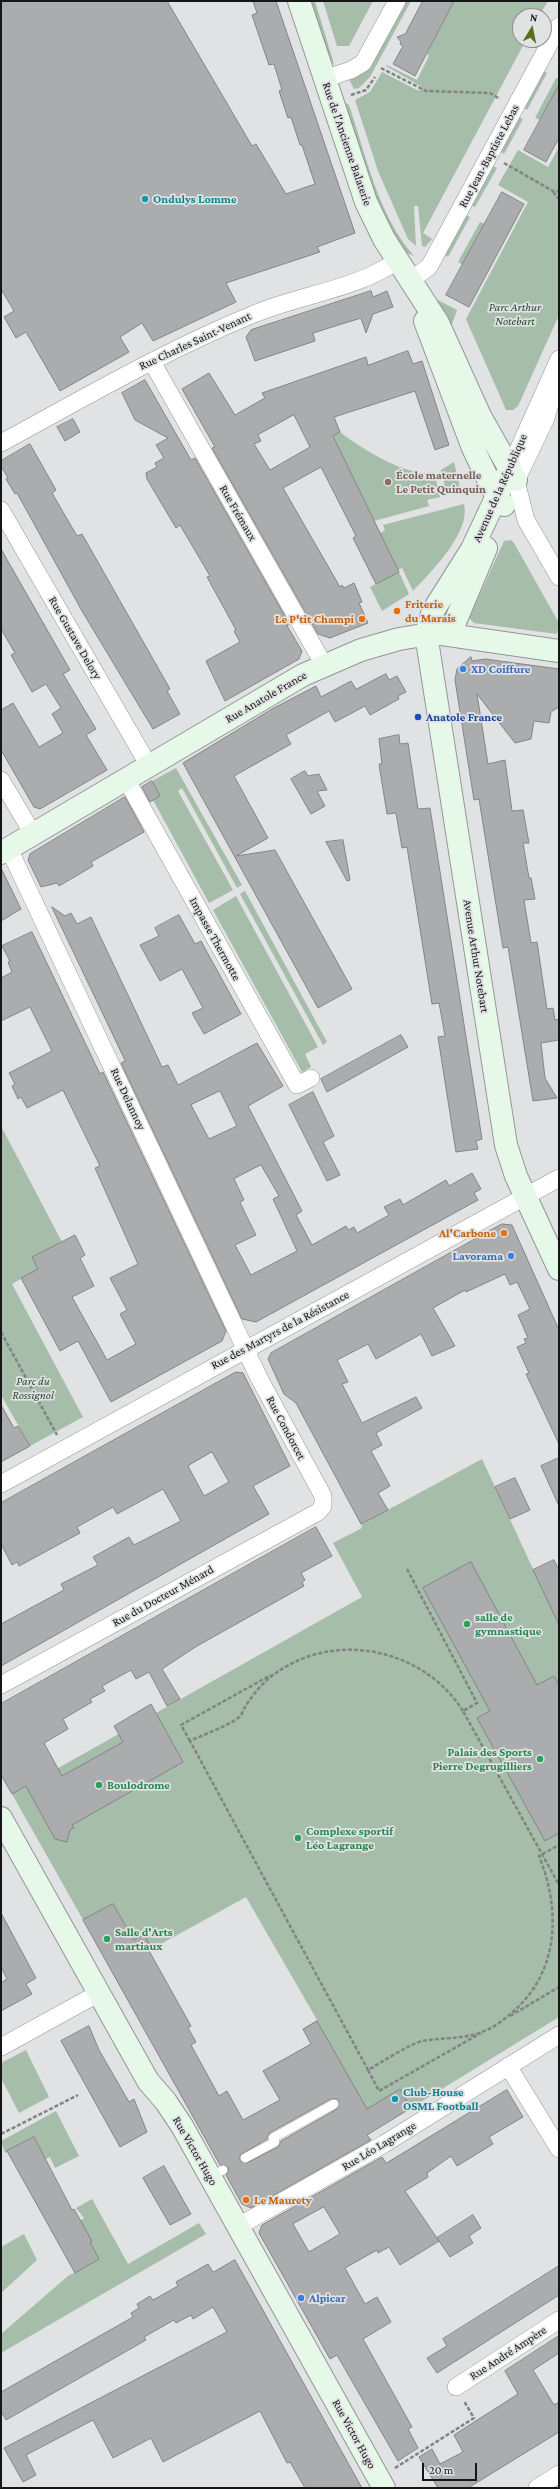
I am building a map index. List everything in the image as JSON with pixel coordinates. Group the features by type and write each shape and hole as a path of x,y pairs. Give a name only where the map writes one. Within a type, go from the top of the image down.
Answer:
{"street":[{"name":"Rue de l'Ancienne Balaterie","path":"299,1 361,189 378,227 438,323 480,416 513,474 526,520 559,577"},
{"path":"324,79 351,70 362,63 397,1"},
{"name":"Rue Jean-Baptiste Lebas","path":"411,280 429,268 559,26"},
{"name":"Rue Charles Saint-Venant","path":"1,444 152,362 256,313 377,272 398,260"},
{"name":"Rue de l'Ancienne Balaterie","path":"411,280 437,359 473,448 501,502 526,520"},
{"name":"Avenue de la République","path":"450,634 501,502 559,359"},
{"name":"Rue Frémaux","path":"152,362 324,665"},
{"name":"Avenue de la République","path":"513,474 546,418 559,372"},
{"name":"Avenue de la République","path":"426,634 433,611 501,502"},
{"name":"Rue Gustave Delory","path":"1,510 149,766"},
{"name":"Rue Anatole France","path":"5,851 126,779 324,665 361,650 426,634 450,634 559,651"},
{"name":"Avenue Arthur Notebart","path":"426,634 504,1132 512,1165 559,1269"},
{"name":"Impasse Thermotte","path":"126,779 296,1085 311,1078"},
{"path":"1,780 33,834"},
{"name":"Rue Delannoy","path":"5,851 246,1349"},
{"name":"Rue des Martyrs de la Résistance","path":"1,1484 559,1178"},
{"name":"Rue Condorcet","path":"246,1349 259,1378 323,1496 323,1506"},
{"name":"Rue du Docteur Ménard","path":"1,1685 318,1512 323,1506"},
{"name":"Rue Victor Hugo","path":"1,1818 148,2081 175,2114 217,2173 237,2227 381,2483"},
{"path":"1,2046 99,1993"},
{"name":"Rue Léo Lagrange","path":"237,2227 384,2144 559,2035"},
{"path":"508,2066 559,2149"},
{"name":"Rue André Ampère","path":"456,2386 559,2320"},
{"path":"537,2488 559,2474"}],"lane":[{"path":"245,2158 275,2142 273,2138 334,2104"}],"path":[{"path":"349,96 366,90 380,68 420,89 490,93 514,108"},
{"path":"490,155 553,191 559,199"},
{"path":"553,191 559,191"},
{"path":"1,1332 64,1449"},
{"path":"407,1569 477,1703 463,1711"},
{"path":"559,1885 455,1698 422,1671 395,1656 373,1650 338,1649 313,1654 292,1662 181,1724 380,2091 559,1987"},
{"path":"190,1741 240,1717 259,1688 274,1673"},
{"path":"504,2020 525,2001 537,1986 545,1972 554,1938 555,1914 552,1890 539,1856 559,1845"},
{"path":"368,2070 421,2042 458,2039 485,2031"},
{"path":"1,2134 78,2095"},
{"path":"381,2483 474,2418 456,2386"}],"green space":[{"path":"309,1 315,1 334,64 329,60"},
{"path":"323,1 373,1 349,46 337,46"},
{"path":"403,1 411,1 370,77 359,88 354,89 349,79"},
{"path":"454,1 548,1 544,8 512,8 512,48 522,48 423,233 432,239 425,247 422,246 418,206 414,206 416,246 408,239 378,171 355,100 370,92 382,72 419,91 422,87 386,66 387,65 417,80 429,56 427,54"},
{"path":"541,70 547,73 527,110 522,107"},
{"path":"556,78 559,79 559,85 540,120 535,118"},
{"path":"341,100 349,105 374,184 382,203 391,222 414,256 404,252 380,211"},
{"path":"517,116 523,119 504,154 498,150"},
{"name":"Parc Arthur Notebart","path":"559,147 559,315 518,406 513,410 506,410 466,319 528,202 498,185 518,150 548,167"},
{"path":"491,165 497,168 475,207 469,204"},
{"path":"464,214 470,217 448,257 443,253"},
{"path":"480,222 485,224 463,265 458,262"},
{"path":"430,296 457,310 449,333"},
{"path":"340,432 359,446 398,466 411,471 424,473 434,472 440,497 427,500 429,506 374,521 333,436"},
{"path":"454,462 461,492 447,495 441,470"},
{"path":"464,504 465,515 462,527 456,539 430,573 413,591 402,568 398,570 380,533 385,530 383,525"},
{"path":"511,540 559,623 557,634 474,623 469,618 504,541"},
{"path":"399,572 409,594 382,611 370,587"},
{"path":"176,768 242,885 237,888 182,788 178,791 233,890 209,903 153,800 160,796 152,781"},
{"path":"245,891 327,1042 323,1045 240,894"},
{"path":"236,896 318,1047 305,1054 311,1067 302,1072 213,910"},
{"name":"Parc du Rossignol","path":"1,1126 62,1242 32,1257 38,1269 12,1284 83,1417 30,1446 1,1395"},
{"name":"Complexe sportif Léo Lagrange","path":"482,1459 559,1625 559,2017 367,2135 335,2088 303,2029 317,2020 246,1897 112,1971 12,1794 362,1597 333,1543 362,1528 361,1525 371,1519"},
{"path":"26,2050 49,2097 19,2113 1,2078 1,2063"},
{"path":"56,2111 79,2156 55,2168 50,2157 44,2160 34,2137 5,2153 1,2141"},
{"path":"92,2199 128,2264 199,2223 206,2234 1,2353 1,2334 68,2276 99,2259 90,2242 92,2240 89,2240 78,2222 84,2218 76,2208"},
{"path":"24,2234 37,2260 1,2293 1,2247"}],"building":[{"name":"Ondulys Lomme","path":"1,1 167,1 252,146 256,144 286,194 315,184 291,117 288,118 279,91 282,90 274,64 269,65 252,15 257,13 253,1 276,1 355,233 317,247 320,252 226,283 236,302 153,341 142,323 120,337 129,352 60,391 26,332 16,338 4,317 14,311 1,289"},
{"path":"423,1 454,1 415,76 393,64 403,46 400,44 401,42 397,37 405,34"},
{"path":"559,85 559,138 546,162 524,150"},
{"path":"502,192 524,204 469,307 446,295"},
{"path":"371,291 373,297 387,291 393,307 373,314 366,333 361,318 313,333 315,341 255,361 246,337 251,330"},
{"path":"408,351 413,364 422,361 449,445 435,450 415,391 334,417 340,432 333,436 399,572 376,584 353,538 356,536 321,467 283,488 340,587 342,585 344,588 354,583 362,602 359,603 368,623 330,638 318,634 212,448 215,447 182,389 209,373 235,415 265,398 262,393 366,357 368,365","holes":["294,415 310,447 270,470 254,444 261,441 258,435"]},
{"path":"145,380 191,460 195,458 290,625 286,624 302,651 299,659 225,701 206,661 240,642 234,631 236,630 207,577 210,576 180,525 176,528 147,479 146,473 157,467 155,463 164,458 156,445 168,438 135,420 122,393"},
{"path":"73,419 80,432 65,441 57,427"},
{"path":"30,444 56,490 52,493 77,536 82,534 170,689 167,691 180,714 153,729 82,611 17,493 15,494 6,479 8,478 1,466 1,461"},
{"path":"1,549 70,670 63,674 96,729 86,735 107,770 40,809 34,807 1,750 1,710 13,703 39,747 63,733 52,714 61,708 46,684 32,692 11,655 15,653 1,629"},
{"path":"471,657 472,661 485,659 559,669 559,707 551,712 549,723 534,721 531,739 515,743 477,694 488,764 505,760 512,811 523,810 529,843 523,843 529,878 531,878 535,899 524,900 531,943 537,942 547,1009 553,1008 555,1020 559,1019 559,1040 541,1043 545,1078 557,1098 533,1101 508,947 503,948 479,799 474,800 455,680 457,669"},
{"path":"386,674 389,680 397,676 406,692 398,696 399,699 370,715 365,706 335,722 329,711 286,735 291,744 234,776 268,838 236,856 275,850 352,989 318,1008 183,763 272,709 316,686 321,697 351,681 356,689"},
{"path":"399,735 400,744 408,743 418,809 430,808 482,1139 476,1141 478,1149 456,1152 438,1037 445,1036 439,1003 432,1004 407,847 402,848 396,813 387,814 379,764 382,764 379,739"},
{"path":"305,771 308,776 319,774 327,790 317,791 325,806 311,814 291,779"},
{"path":"152,781 160,796 150,802 142,787"},
{"path":"125,797 144,832 91,862 93,866 59,886 57,883 41,887 28,860 30,854"},
{"path":"343,840 350,880 347,881 326,842"},
{"path":"1,868 21,909 1,921"},
{"path":"52,907 65,916 71,913 77,924 91,917 162,1067 168,1065 178,1085 257,1043 283,1086 248,1106 302,1211 296,1215 312,1245 346,1226 348,1230 354,1227 357,1233 389,1215 384,1207 400,1199 403,1205 446,1180 449,1186 472,1173 481,1189 474,1193 478,1200 256,1322 242,1319 121,1063 125,1061","holes":["220,1091 237,1126 209,1139 191,1105","261,1165 279,1196 273,1199 297,1251 251,1275 235,1245 256,1235 240,1202 244,1200 234,1179"]},
{"path":"179,915 195,944 201,941 241,1014 204,1034 192,1013 203,1008 182,969 160,981 140,945 159,936 155,928"},
{"path":"32,932 100,1074 103,1072 226,1331 222,1341 111,1402 78,1341 60,1351 21,1278 38,1269 32,1257 75,1235 85,1255 80,1258 94,1286 72,1297 107,1360 136,1344 120,1314 127,1310 110,1278 138,1264 95,1168 100,1166 63,1090 27,1108 21,1097 18,1099 12,1086 15,1084 9,1073 52,1051 30,1007 1,1021 1,978 12,972 8,962 10,961 2,946"},
{"path":"401,1035 408,1047 327,1092 321,1079"},
{"path":"313,1092 334,1136 323,1142 340,1175 327,1181 289,1105"},
{"path":"502,1224 512,1225 559,1330 559,1444 526,1374 529,1373 517,1347 526,1343 524,1339 528,1338 518,1315 530,1309 517,1282 510,1285 505,1274 466,1292 465,1290 433,1308 455,1346 432,1356 421,1334 376,1359 368,1344 337,1360 348,1382 342,1384 362,1423 416,1397 422,1408 376,1433 382,1445 371,1451 390,1486 378,1493 388,1510 361,1524 296,1403 284,1394 268,1359 271,1353"},
{"path":"236,1372 243,1373 290,1466 253,1486 269,1514 1,1666 1,1624 64,1590 61,1584 98,1565 93,1557 129,1537 134,1545 181,1521 163,1489 117,1514 113,1507 77,1527 80,1533 19,1566 17,1562 12,1565 1,1544 1,1503","holes":["212,1452 229,1482 204,1496 188,1466"]},
{"path":"1,1405 14,1428 18,1426 30,1446 1,1462"},
{"path":"559,1458 559,1506 541,1466"},
{"path":"515,1478 530,1510 510,1519 495,1487"},
{"path":"316,1527 332,1556 301,1573 305,1580 302,1582 304,1586 197,1646 162,1669 180,1699 167,1706 149,1672 136,1679 131,1670 102,1686 105,1691 90,1699 92,1702 63,1719 68,1729 44,1743 62,1776 123,1742 114,1726 151,1704 183,1762 72,1825 74,1828 70,1830 67,1842 55,1839 26,1786 12,1794 1,1775 1,1704"},
{"path":"554,1560 559,1570 559,1625 533,1570"},
{"path":"471,1562 537,1685 554,1676 559,1685 559,1833 545,1841 477,1718 490,1711 423,1588"},
{"path":"113,1904 134,1940 144,1934 151,1948 148,1949 191,2026 188,2028 196,2042 191,2045 219,2096 227,2091 243,2120 280,2100 263,2071 311,2044 303,2029 317,2021 367,2109 400,2089 411,2108 367,2135 371,2140 251,2208 242,2204 226,2175 229,2171 228,2167 220,2165 83,1920","holes":["331,2099 337,2099 339,2101 337,2109 281,2141 278,2147 247,2163 240,2161 240,2155 267,2139 270,2133"]},
{"path":"1,1913 36,1978 26,1984 32,1994 1,2011 1,1983 7,1979 1,1967"},
{"path":"89,2026 99,2050 129,2102 134,2099 147,2132 120,2147 61,2041"},
{"path":"507,2090 523,2117 489,2137 493,2144 457,2166 451,2156 427,2173 428,2177 405,2191 439,2241 400,2265 389,2247 378,2253 377,2250 345,2268 365,2304 377,2297 391,2322 363,2339 412,2427 408,2429 418,2448 398,2461 337,2355 330,2359 259,2233 262,2225 382,2157 386,2163","holes":["324,2207 340,2234 309,2252 293,2224"]},
{"path":"34,2137 72,2210 74,2209 92,2241 90,2242 99,2259 75,2273 7,2151"},
{"path":"164,2166 191,2214 170,2225 143,2178"},
{"path":"473,2215 481,2228 469,2236 473,2243 450,2257 437,2238"},
{"path":"235,2260 362,2488 305,2488 290,2462 287,2463 260,2411 163,2462 151,2438 113,2458 93,2420 26,2455 36,2475 23,2482 4,2448 227,2332 213,2307 193,2319 191,2315 176,2323 174,2320 144,2337 146,2340 6,2420 1,2411 1,2392 133,2317 131,2313 139,2308 137,2304 150,2296 153,2300 178,2286 176,2282 208,2264 213,2272"},
{"path":"559,2266 559,2295 437,2373 427,2358 447,2346 443,2339"},
{"path":"559,2336 559,2353 533,2370 554,2405 559,2402 559,2432 468,2488 438,2488 419,2457 432,2449 440,2464 463,2452 454,2435 518,2394 505,2371"}],"place":[{"name":"Ondulys Lomme","path":"145,199"},
{"name":"École maternelle Le Petit Quinquin","path":"388,482"},
{"name":"Friterie du Marais","path":"397,611"},
{"name":"Le P'tit Champi","path":"362,619"},
{"name":"XD Coiffure","path":"463,669"},
{"name":"Anatole France","path":"418,717"},
{"name":"Al'Carbone","path":"504,1233"},
{"name":"Lavorama","path":"511,1256"},
{"name":"salle de gymnastique","path":"467,1624"},
{"name":"Palais des Sports Pierre Degrugilliers","path":"540,1759"},
{"name":"Boulodrome","path":"99,1785"},
{"name":"Complexe sportif Léo Lagrange","path":"298,1838"},
{"name":"Salle d'Arts martiaux","path":"107,1939"},
{"name":"Club-House OSML Football","path":"395,2099"},
{"name":"Le Maurety","path":"246,2200"},
{"name":"Alpicar","path":"301,2298"}]}
